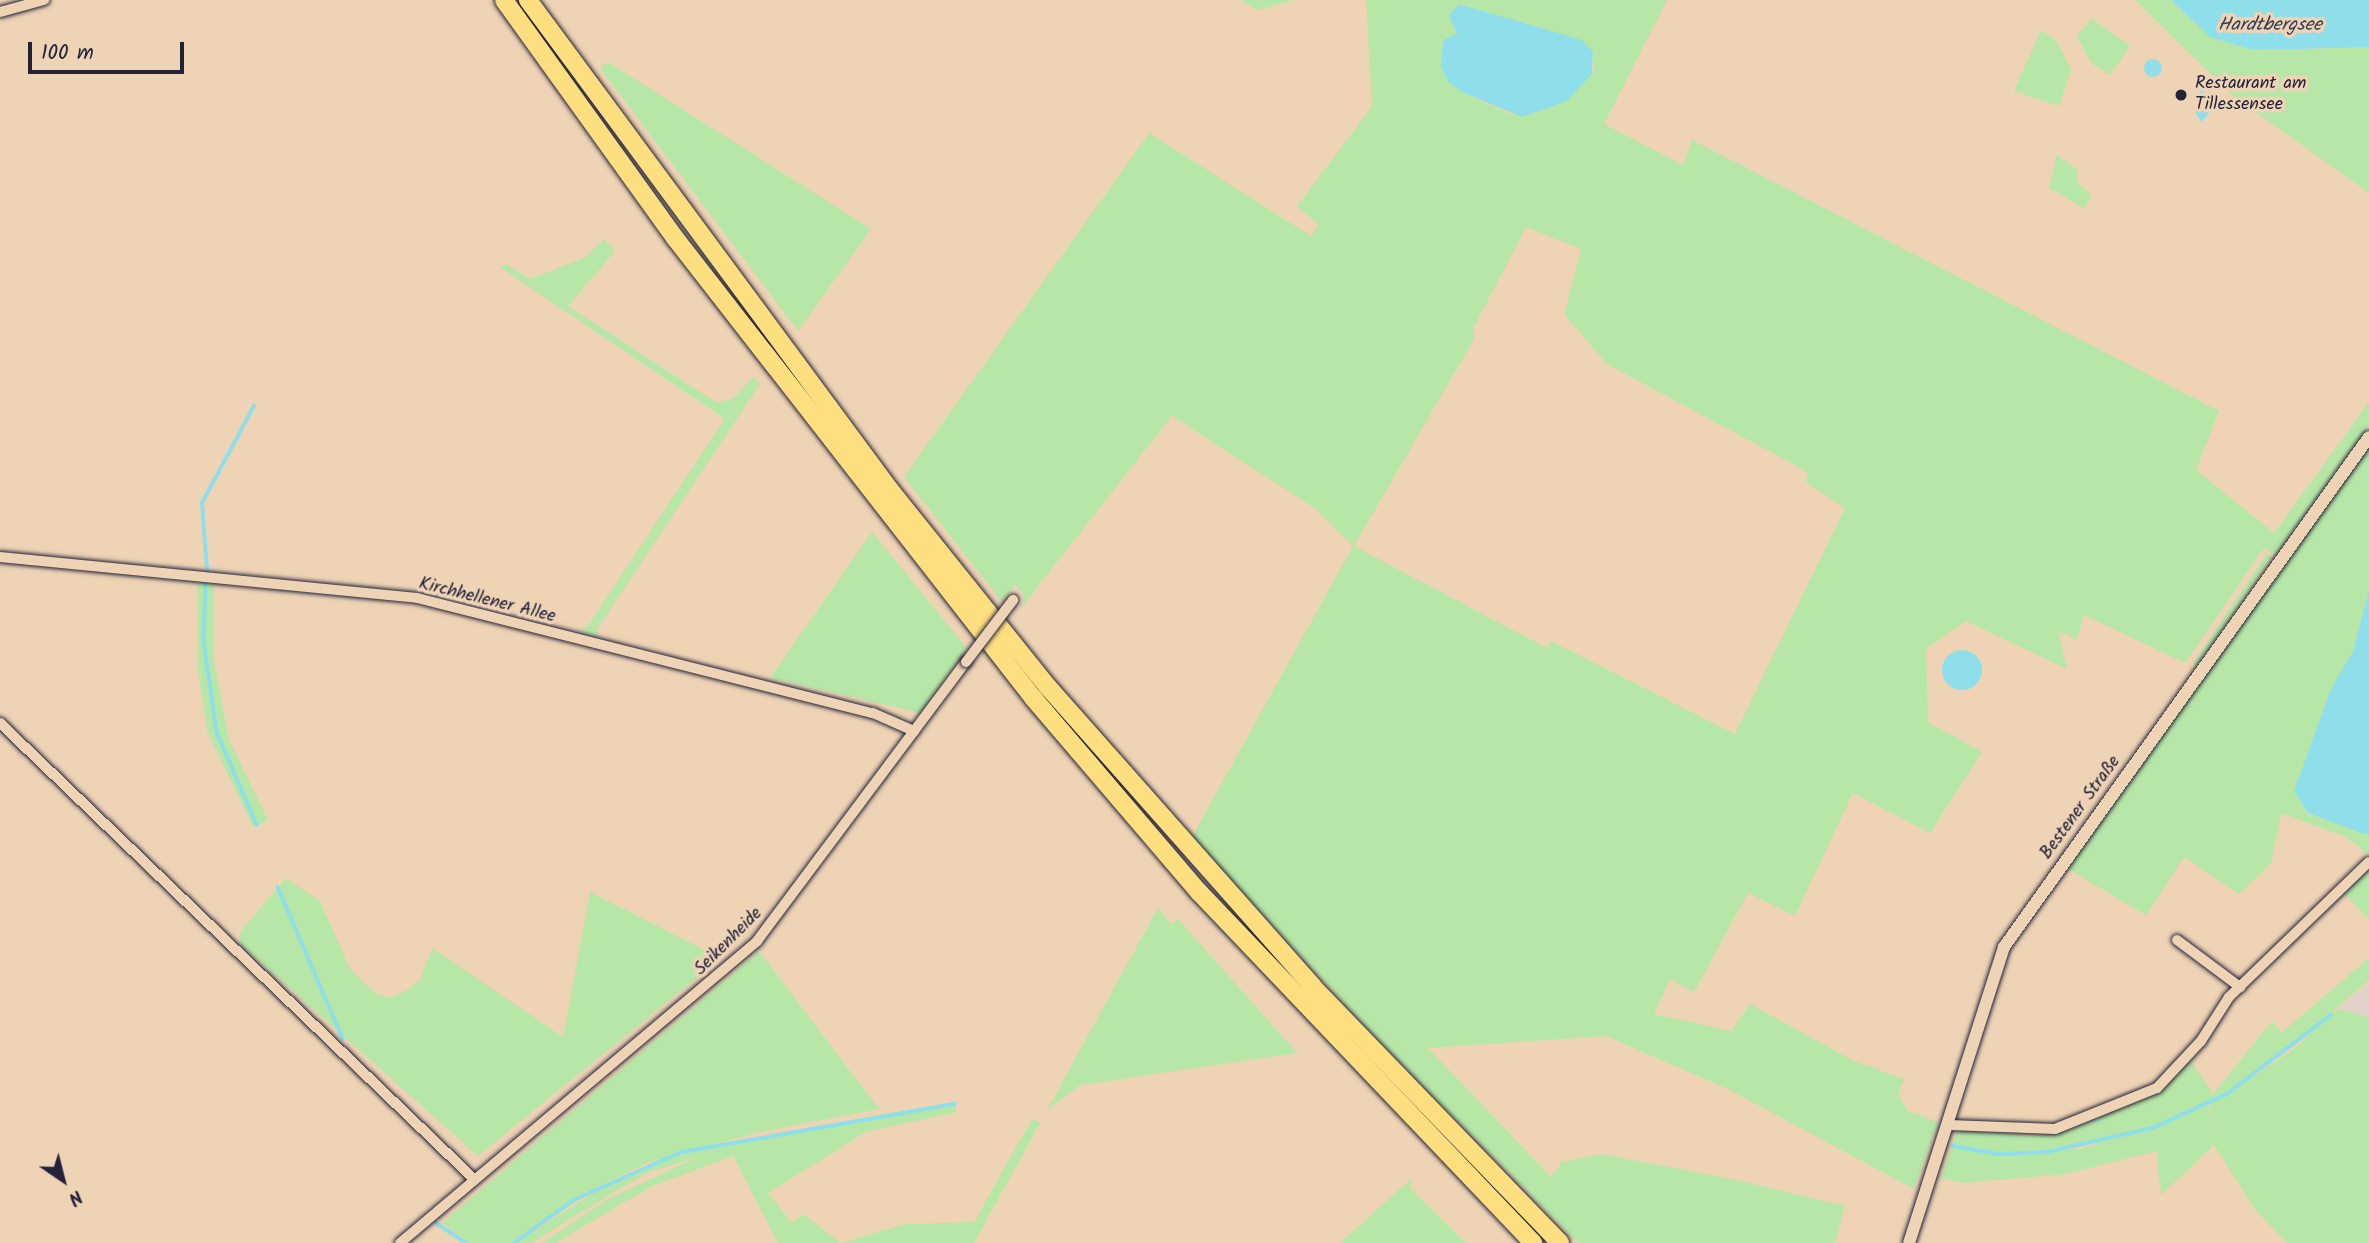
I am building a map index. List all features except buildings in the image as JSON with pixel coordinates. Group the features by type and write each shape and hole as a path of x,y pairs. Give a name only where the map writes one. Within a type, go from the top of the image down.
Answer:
{"highway":[{"path":"504,0 683,249 1034,699 1199,892 1532,1243"},
{"path":"528,0 824,402 1048,687 1313,987 1560,1243"}],"street":[{"path":"0,12 44,0"},
{"name":"Bestener Straße","path":"1909,1243 2004,947 2369,437"},
{"name":"Kirchhellener Allee","path":"0,557 417,598 873,713 914,731"},
{"name":"Seikenheide","path":"400,1243 757,941 1013,600"},
{"path":"0,723 475,1180"},
{"path":"1948,1128 2055,1129 2157,1088 2239,987 2369,862"},
{"path":"2177,940 2239,987"}],"shaded area":[{"path":"2369,983 2369,1017 2338,1009 2348,1000"}],"green space":[{"path":"1241,0 1294,0 1257,10"},
{"path":"1366,0 1667,0 1604,124 1683,165 1692,140 2219,411 2196,470 2274,533 2369,402 2369,425 2276,556 2264,548 2185,663 2084,615 2077,640 2058,631 2067,669 1966,621 1926,649 1928,722 1982,752 1930,833 1853,793 1795,916 1748,893 1694,992 1670,979 1654,1014 1731,1031 1750,1004 1854,1061 1904,1079 1898,1095 1908,1111 1938,1122 1914,1189 1728,1089 1606,1036 1428,1048 1551,1177 1562,1162 1601,1154 1732,1179 1845,1206 1835,1243 1578,1243 1375,1037 1192,837 1353,546 1316,509 1172,416 1020,609 1024,594 1015,585 1002,602 904,477 1149,133 1311,236 1319,225 1297,206 1372,106","holes":["1460,4 1581,40 1594,56 1594,69 1567,101 1515,116 1462,92 1441,66 1443,40 1457,35 1449,16","1526,227 1581,249 1564,314 1607,364 1808,472 1806,482 1845,508 1735,734 1551,641 1547,648 1354,546 1474,339 1474,327"]},
{"path":"2135,0 2171,0 2210,37 2253,50 2369,47 2369,193 2232,95"},
{"path":"2092,19 2130,46 2110,75 2092,64 2076,36"},
{"path":"2041,30 2056,40 2071,69 2059,106 2014,91"},
{"path":"608,62 871,229 798,331 600,68"},
{"path":"2057,155 2078,170 2077,182 2092,196 2084,208 2049,188"},
{"path":"604,239 615,251 568,306 717,403 734,398 753,377 760,384 597,629 599,636 578,631 588,626 725,419 500,267 506,264 530,279 586,257"},
{"path":"2369,440 2369,589 2353,651 2330,691 2294,791 2308,814 2369,834 2369,855 2346,837 2281,813 2271,863 2239,894 2184,857 2146,915 2068,869"},
{"path":"872,532 967,648 921,713 770,678"},
{"path":"2267,554 2272,557 2198,667 2193,664"},
{"path":"197,582 214,584 213,656 229,740 268,820 253,827 207,731 197,664"},
{"path":"2369,868 2369,920 2344,893"},
{"path":"286,878 320,901 350,969 375,993 389,998 407,990 420,980 432,948 563,1037 590,892 721,958 478,1156 239,943 240,932"},
{"path":"1158,908 1171,924 1178,919 1297,1053 1080,1085 1047,1110"},
{"path":"759,951 879,1109 759,1132 646,1163 575,1199 513,1243 471,1243 442,1223"},
{"path":"2369,958 2369,980 2330,1014 2247,1080 2193,1111 2138,1132 2062,1149 2005,1153 1953,1145 1956,1133 1966,1131 2036,1136 2068,1131 2163,1090 2191,1061 2213,1094 2272,1021 2281,1033"},
{"path":"2338,1009 2369,1017 2369,1243 2287,1243 2256,1211 2214,1145 2161,1195 2156,1151 2066,1174 1962,1183 1941,1178 1952,1146 2013,1155 2084,1148 2209,1105 2214,1141 2210,1105 2290,1052"},
{"path":"955,1105 957,1112 866,1132 768,1193 792,1223 803,1214 841,1243 778,1243 733,1156 652,1186 555,1243 542,1243 610,1198 698,1157 646,1173 531,1243 516,1243 609,1183 692,1150"},
{"path":"1032,1119 1040,1123 974,1243 841,1243 906,1224 974,1222"},
{"path":"1413,1177 1410,1188 1466,1243 1340,1243"}],"water":[{"name":"Hardtbergsee","path":"2171,0 2369,0 2369,47 2253,50 2210,37"},
{"path":"1459,4 1582,40 1593,52 1592,74 1567,101 1522,117 1462,92 1448,82 1441,66 1443,40 1457,34 1449,16"},
{"path":"2153,59 2159,62 2162,68 2159,74 2153,77 2147,74 2144,68 2147,62"},
{"path":"2200,89 2218,100 2202,122 2196,114"},
{"path":"2369,590 2369,834 2364,834 2308,813 2294,791 2330,691 2353,651"},
{"path":"1962,650 1976,656 1982,670 1976,684 1962,690 1948,684 1942,670 1948,656"}],"waterway":[{"path":"207,570 202,503 254,406"},
{"path":"206,583 204,641 217,732 257,825"},
{"path":"278,887 343,1039"},
{"path":"1953,1146 2000,1154 2047,1152 2153,1128 2227,1094 2331,1015"},
{"path":"514,1243 574,1200 682,1152 955,1104"},
{"path":"436,1223 467,1243"}],"place":[{"name":"Restaurant am Tillessensee","path":"2181,95"}]}
